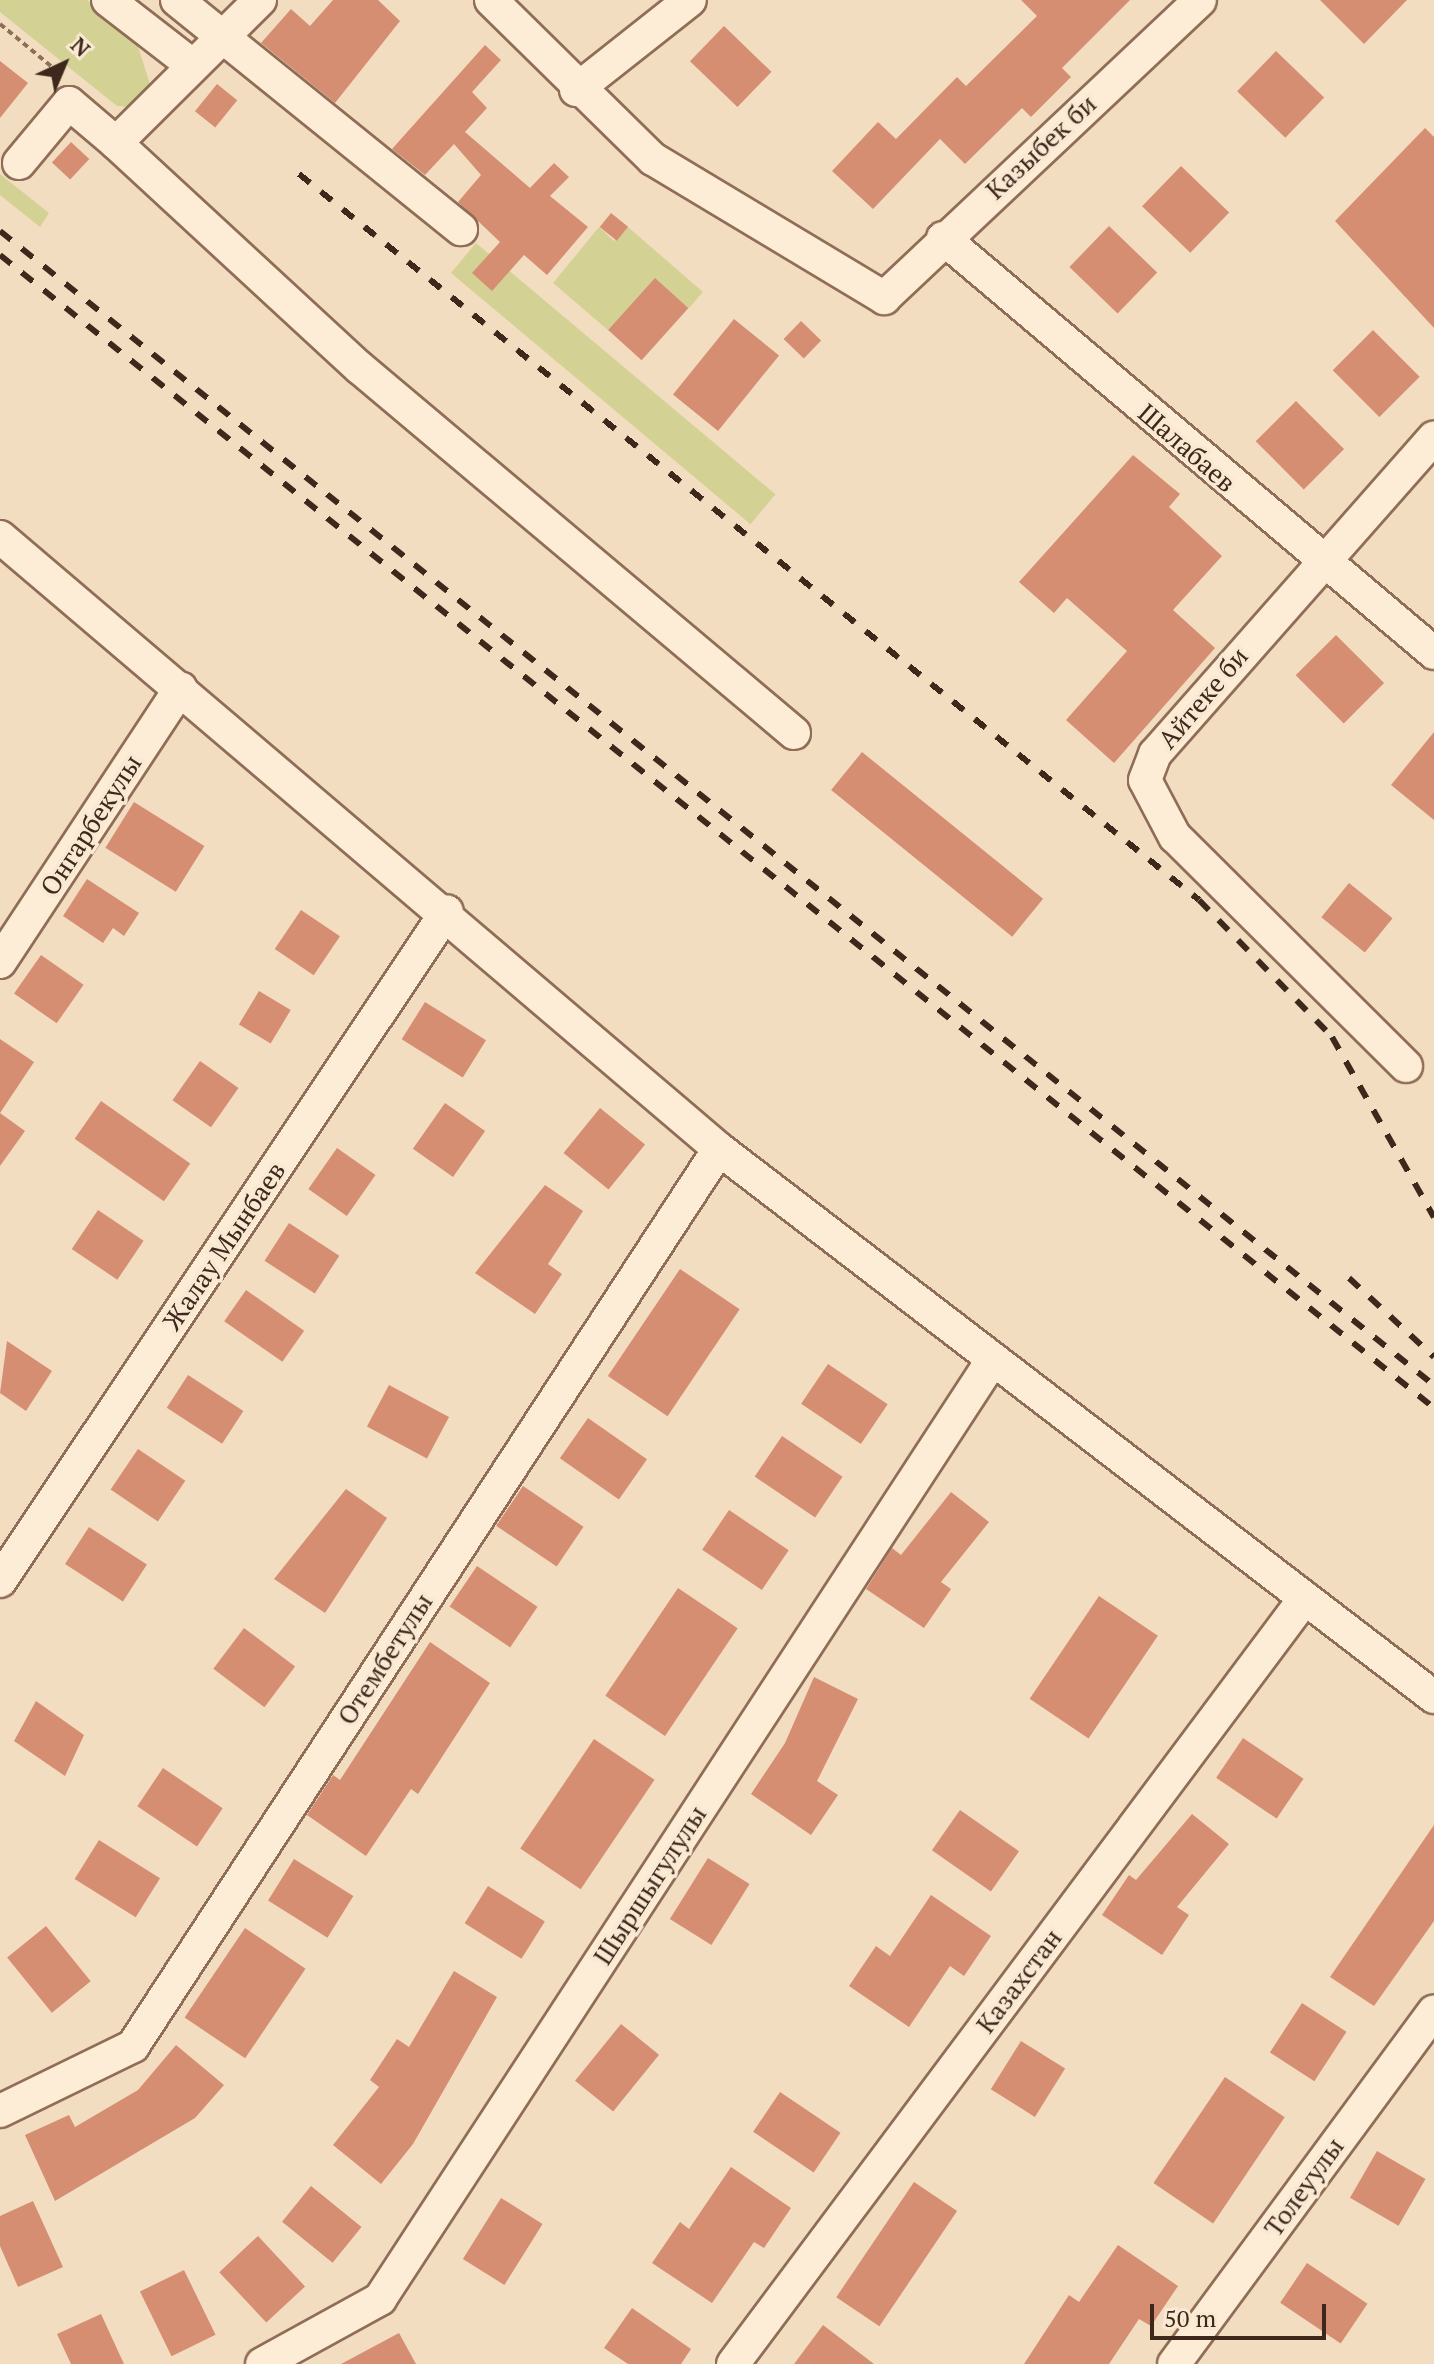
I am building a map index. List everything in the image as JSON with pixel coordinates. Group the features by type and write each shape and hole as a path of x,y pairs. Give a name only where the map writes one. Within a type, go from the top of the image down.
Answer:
{"street":[{"path":"108,0 192,65"},
{"path":"177,0 461,229"},
{"path":"116,143 260,0"},
{"path":"491,0 576,90 690,0"},
{"name":"Казыбек би","path":"576,90 653,159 884,298 943,238 1200,0"},
{"path":"19,163 69,103 360,368 794,733"},
{"name":"Шалабаев","path":"943,238 1319,561 1434,653"},
{"name":"Айтеке би","path":"1406,1066 1175,837 1145,780 1155,754 1319,561 1434,438"},
{"path":"0,537 447,911 719,1149 1434,1697"},
{"name":"Онгарбекулы","path":"0,962 181,688"},
{"name":"Жалау Мынбаев","path":"0,1581 447,911"},
{"name":"Отембетулы","path":"0,2111 133,2046 719,1149"},
{"name":"Шыршыгулулы","path":"262,2364 380,2299 993,1359"},
{"name":"Казахстан","path":"733,2364 1305,1598"},
{"name":"Толеуулы","path":"1174,2364 1434,2011"}],"path":[{"path":"0,24 58,72"}],"shaded area":[{"path":"0,0 87,0 135,37 150,84 130,107 117,106 0,12"},
{"path":"0,174 49,213 40,227 0,195"},
{"path":"599,227 614,241 628,227 703,292 689,308 655,279 609,331 553,283"},
{"path":"476,243 776,494 750,524 451,273"}],"building":[{"path":"333,0 378,0 400,21 335,103 261,43 291,9 310,26"},
{"path":"1021,0 1130,0 1062,68 1071,77 1031,117 1022,108 965,164 940,139 873,209 832,171 878,122 896,139 957,77 966,86 1037,16"},
{"path":"1320,0 1407,0 1364,44"},
{"path":"724,26 771,72 737,107 690,61"},
{"path":"485,45 501,60 472,92 487,108 465,132 530,188 554,163 569,177 550,196 588,227 547,275 524,255 492,291 472,273 500,242 458,202 481,175 454,144 425,175 392,149"},
{"path":"1276,51 1324,98 1285,138 1237,91"},
{"path":"0,61 28,83 0,118"},
{"path":"217,84 237,100 215,128 195,111"},
{"path":"1425,128 1434,137 1434,328 1335,221"},
{"path":"71,142 89,159 70,180 52,162"},
{"path":"1181,166 1229,213 1190,253 1142,206"},
{"path":"611,213 628,227 617,241 600,227"},
{"path":"1109,226 1157,273 1118,314 1069,267"},
{"path":"655,278 688,308 642,360 608,330"},
{"path":"734,319 779,356 718,431 673,394"},
{"path":"801,321 821,340 804,358 784,339"},
{"path":"1373,330 1420,377 1379,417 1333,370"},
{"path":"1296,401 1344,449 1304,489 1256,441"},
{"path":"1133,455 1180,494 1169,507 1222,556 1173,610 1215,648 1114,763 1066,720 1127,651 1067,598 1054,613 1019,582"},
{"path":"1336,635 1384,683 1344,723 1296,675"},
{"path":"1434,732 1434,820 1391,785"},
{"path":"862,752 1043,899 1012,937 831,790"},
{"path":"134,802 204,846 176,892 105,848"},
{"path":"87,879 139,913 124,936 113,928 103,943 63,916"},
{"path":"1349,883 1393,918 1365,952 1321,917"},
{"path":"301,910 340,936 314,975 275,949"},
{"path":"41,955 84,985 57,1023 14,994"},
{"path":"259,991 291,1010 271,1043 239,1024"},
{"path":"425,1002 486,1040 463,1077 402,1039"},
{"path":"0,1039 34,1062 0,1113"},
{"path":"200,1061 239,1088 211,1127 172,1100"},
{"path":"101,1101 190,1164 164,1201 75,1139"},
{"path":"445,1103 485,1131 453,1177 413,1149"},
{"path":"600,1108 645,1145 609,1190 563,1153"},
{"path":"0,1113 25,1131 0,1166"},
{"path":"337,1148 376,1175 347,1216 308,1189"},
{"path":"545,1185 583,1211 548,1264 562,1274 535,1314 475,1273"},
{"path":"98,1210 144,1241 117,1280 72,1249"},
{"path":"289,1223 339,1256 315,1293 264,1261"},
{"path":"680,1269 740,1309 668,1416 608,1376"},
{"path":"246,1290 304,1331 282,1362 224,1321"},
{"path":"7,1341 52,1371 26,1411 0,1393"},
{"path":"828,1364 888,1404 861,1444 801,1404"},
{"path":"188,1375 243,1411 222,1444 167,1408"},
{"path":"389,1385 449,1417 427,1458 367,1426"},
{"path":"588,1418 647,1459 619,1499 560,1458"},
{"path":"782,1436 843,1477 815,1517 755,1477"},
{"path":"138,1449 185,1481 158,1521 111,1490"},
{"path":"523,1486 584,1527 557,1567 496,1526"},
{"path":"346,1489 387,1518 325,1613 274,1579"},
{"path":"951,1492 989,1522 941,1582 951,1589 924,1628 866,1589 892,1548 901,1555"},
{"path":"729,1510 789,1550 762,1590 702,1550"},
{"path":"89,1527 147,1565 123,1601 65,1564"},
{"path":"477,1566 538,1607 510,1647 450,1607"},
{"path":"678,1588 738,1628 665,1736 605,1696"},
{"path":"1099,1596 1158,1636 1089,1739 1030,1699"},
{"path":"244,1628 295,1667 264,1707 213,1669"},
{"path":"430,1642 490,1683 418,1794 411,1789 366,1856 307,1815 333,1775 340,1780"},
{"path":"814,1677 858,1699 817,1781 838,1795 811,1835 751,1794 785,1743"},
{"path":"36,1701 84,1735 65,1776 14,1741"},
{"path":"1243,1738 1304,1779 1277,1819 1216,1778"},
{"path":"594,1739 655,1780 581,1889 520,1848"},
{"path":"163,1768 223,1808 197,1846 137,1806"},
{"path":"960,1810 1019,1851 991,1891 932,1850"},
{"path":"1192,1814 1229,1844 1177,1907 1189,1915 1162,1955 1102,1915 1129,1875 1136,1880"},
{"path":"1434,1825 1434,1921 1374,2006 1330,1977"},
{"path":"99,1840 160,1878 136,1917 75,1879"},
{"path":"708,1858 750,1884 711,1945 670,1919"},
{"path":"294,1859 353,1896 327,1938 268,1901"},
{"path":"488,1886 545,1922 522,1959 465,1923"},
{"path":"931,1895 991,1936 964,1976 950,1966 909,2027 849,1986 876,1946 890,1956"},
{"path":"46,1926 91,1981 52,2013 7,1957"},
{"path":"245,1928 306,1969 245,2058 185,2018"},
{"path":"454,1971 497,1997 413,2144 381,2184 333,2145 379,2087 370,2080 397,2039 409,2047"},
{"path":"1302,2003 1346,2032 1314,2081 1270,2052"},
{"path":"621,2024 659,2055 613,2112 575,2081"},
{"path":"1021,2041 1065,2069 1035,2117 991,2089"},
{"path":"176,2045 224,2085 195,2118 55,2201 25,2135 69,2115 75,2127 138,2090"},
{"path":"1225,2077 1285,2117 1213,2223 1153,2183"},
{"path":"780,2092 841,2133 814,2173 753,2132"},
{"path":"1377,2151 1425,2179 1398,2226 1350,2198"},
{"path":"731,2167 791,2208 764,2248 754,2242 712,2303 652,2263 680,2222 689,2229"},
{"path":"914,2182 957,2211 879,2326 836,2297"},
{"path":"311,2186 362,2227 333,2263 282,2222"},
{"path":"501,2198 543,2224 504,2285 463,2259"},
{"path":"33,2201 63,2267 18,2287 0,2246 0,2216"},
{"path":"258,2236 305,2286 266,2323 219,2272"},
{"path":"1118,2245 1178,2286 1151,2326 1139,2319 1109,2364 1024,2364 1069,2295 1079,2302"},
{"path":"1307,2263 1368,2304 1341,2344 1280,2303"},
{"path":"184,2270 216,2335 172,2356 140,2291"},
{"path":"632,2308 691,2349 681,2364 628,2364 604,2348"},
{"path":"101,2314 124,2364 71,2364 57,2334"},
{"path":"823,2325 874,2364 794,2364"},
{"path":"399,2333 416,2364 341,2364"}],"railway":[{"path":"299,174 1199,900 1332,1037 1434,1217"},
{"path":"0,231 1434,1385"},
{"path":"0,255 1434,1408"},
{"path":"1349,1278 1434,1357"}]}
